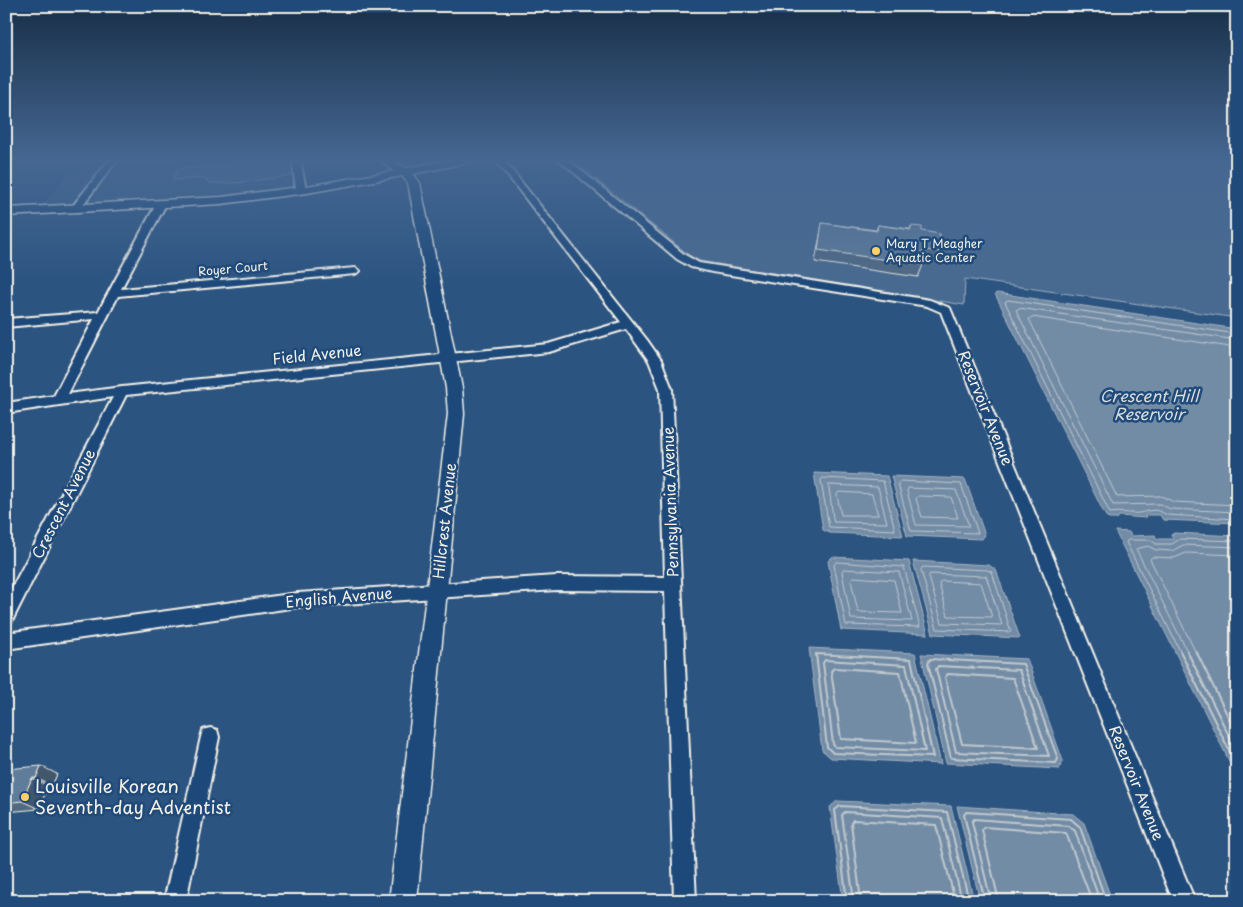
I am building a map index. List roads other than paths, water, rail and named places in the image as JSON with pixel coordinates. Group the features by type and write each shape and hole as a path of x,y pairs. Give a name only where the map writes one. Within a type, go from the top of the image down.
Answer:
{"main road":[{"path":"6,212 160,206 213,201"},
{"name":"Hillcrest Avenue","path":"403,901 455,424 454,388 418,201"}],"street":[{"path":"75,209 81,201"},
{"name":"Pennsylvania Avenue","path":"533,201 655,360 662,374 666,389 685,901"},
{"name":"Reservoir Avenue","path":"614,201 682,257 695,265 930,303 946,310 1184,901"},
{"path":"59,400 65,385 160,206"},
{"name":"Royer Court","path":"113,293 355,271"},
{"path":"6,323 102,315"},
{"name":"Field Avenue","path":"6,408 122,392 549,348 628,324"},
{"name":"Crescent Avenue","path":"6,616 13,590 122,392"},
{"name":"English Avenue","path":"6,641 298,600 556,582 674,584"},
{"path":"175,901 210,737"}],"water":[{"name":"Crescent Hill Reservoir","path":"995,294 1237,329 1237,523 1163,520 1160,515 1145,515 1146,518 1119,516 1117,519 1109,519 1105,515"},
{"path":"814,473 887,476 903,536 830,533 823,530"},
{"path":"891,476 965,479 985,535 982,539 907,536"},
{"path":"1115,531 1129,532 1131,536 1155,535 1157,539 1173,539 1171,535 1174,533 1237,536 1237,777"},
{"path":"832,557 909,561 928,634 841,630 828,561"},
{"path":"913,561 989,565 996,570 1020,638 933,634"},
{"path":"809,648 915,653 941,764 831,758 822,750"},
{"path":"921,654 1027,659 1063,761 1059,769 946,763"},
{"path":"837,801 951,806 974,901 843,901 830,807"},
{"path":"957,806 1073,814 1084,823 1112,901 980,901"}],"place":[{"name":"Mary T Meagher Aquatic Center","path":"876,251"},
{"name":"Louisville Korean Seventh-day Adventist","path":"25,797"}]}
